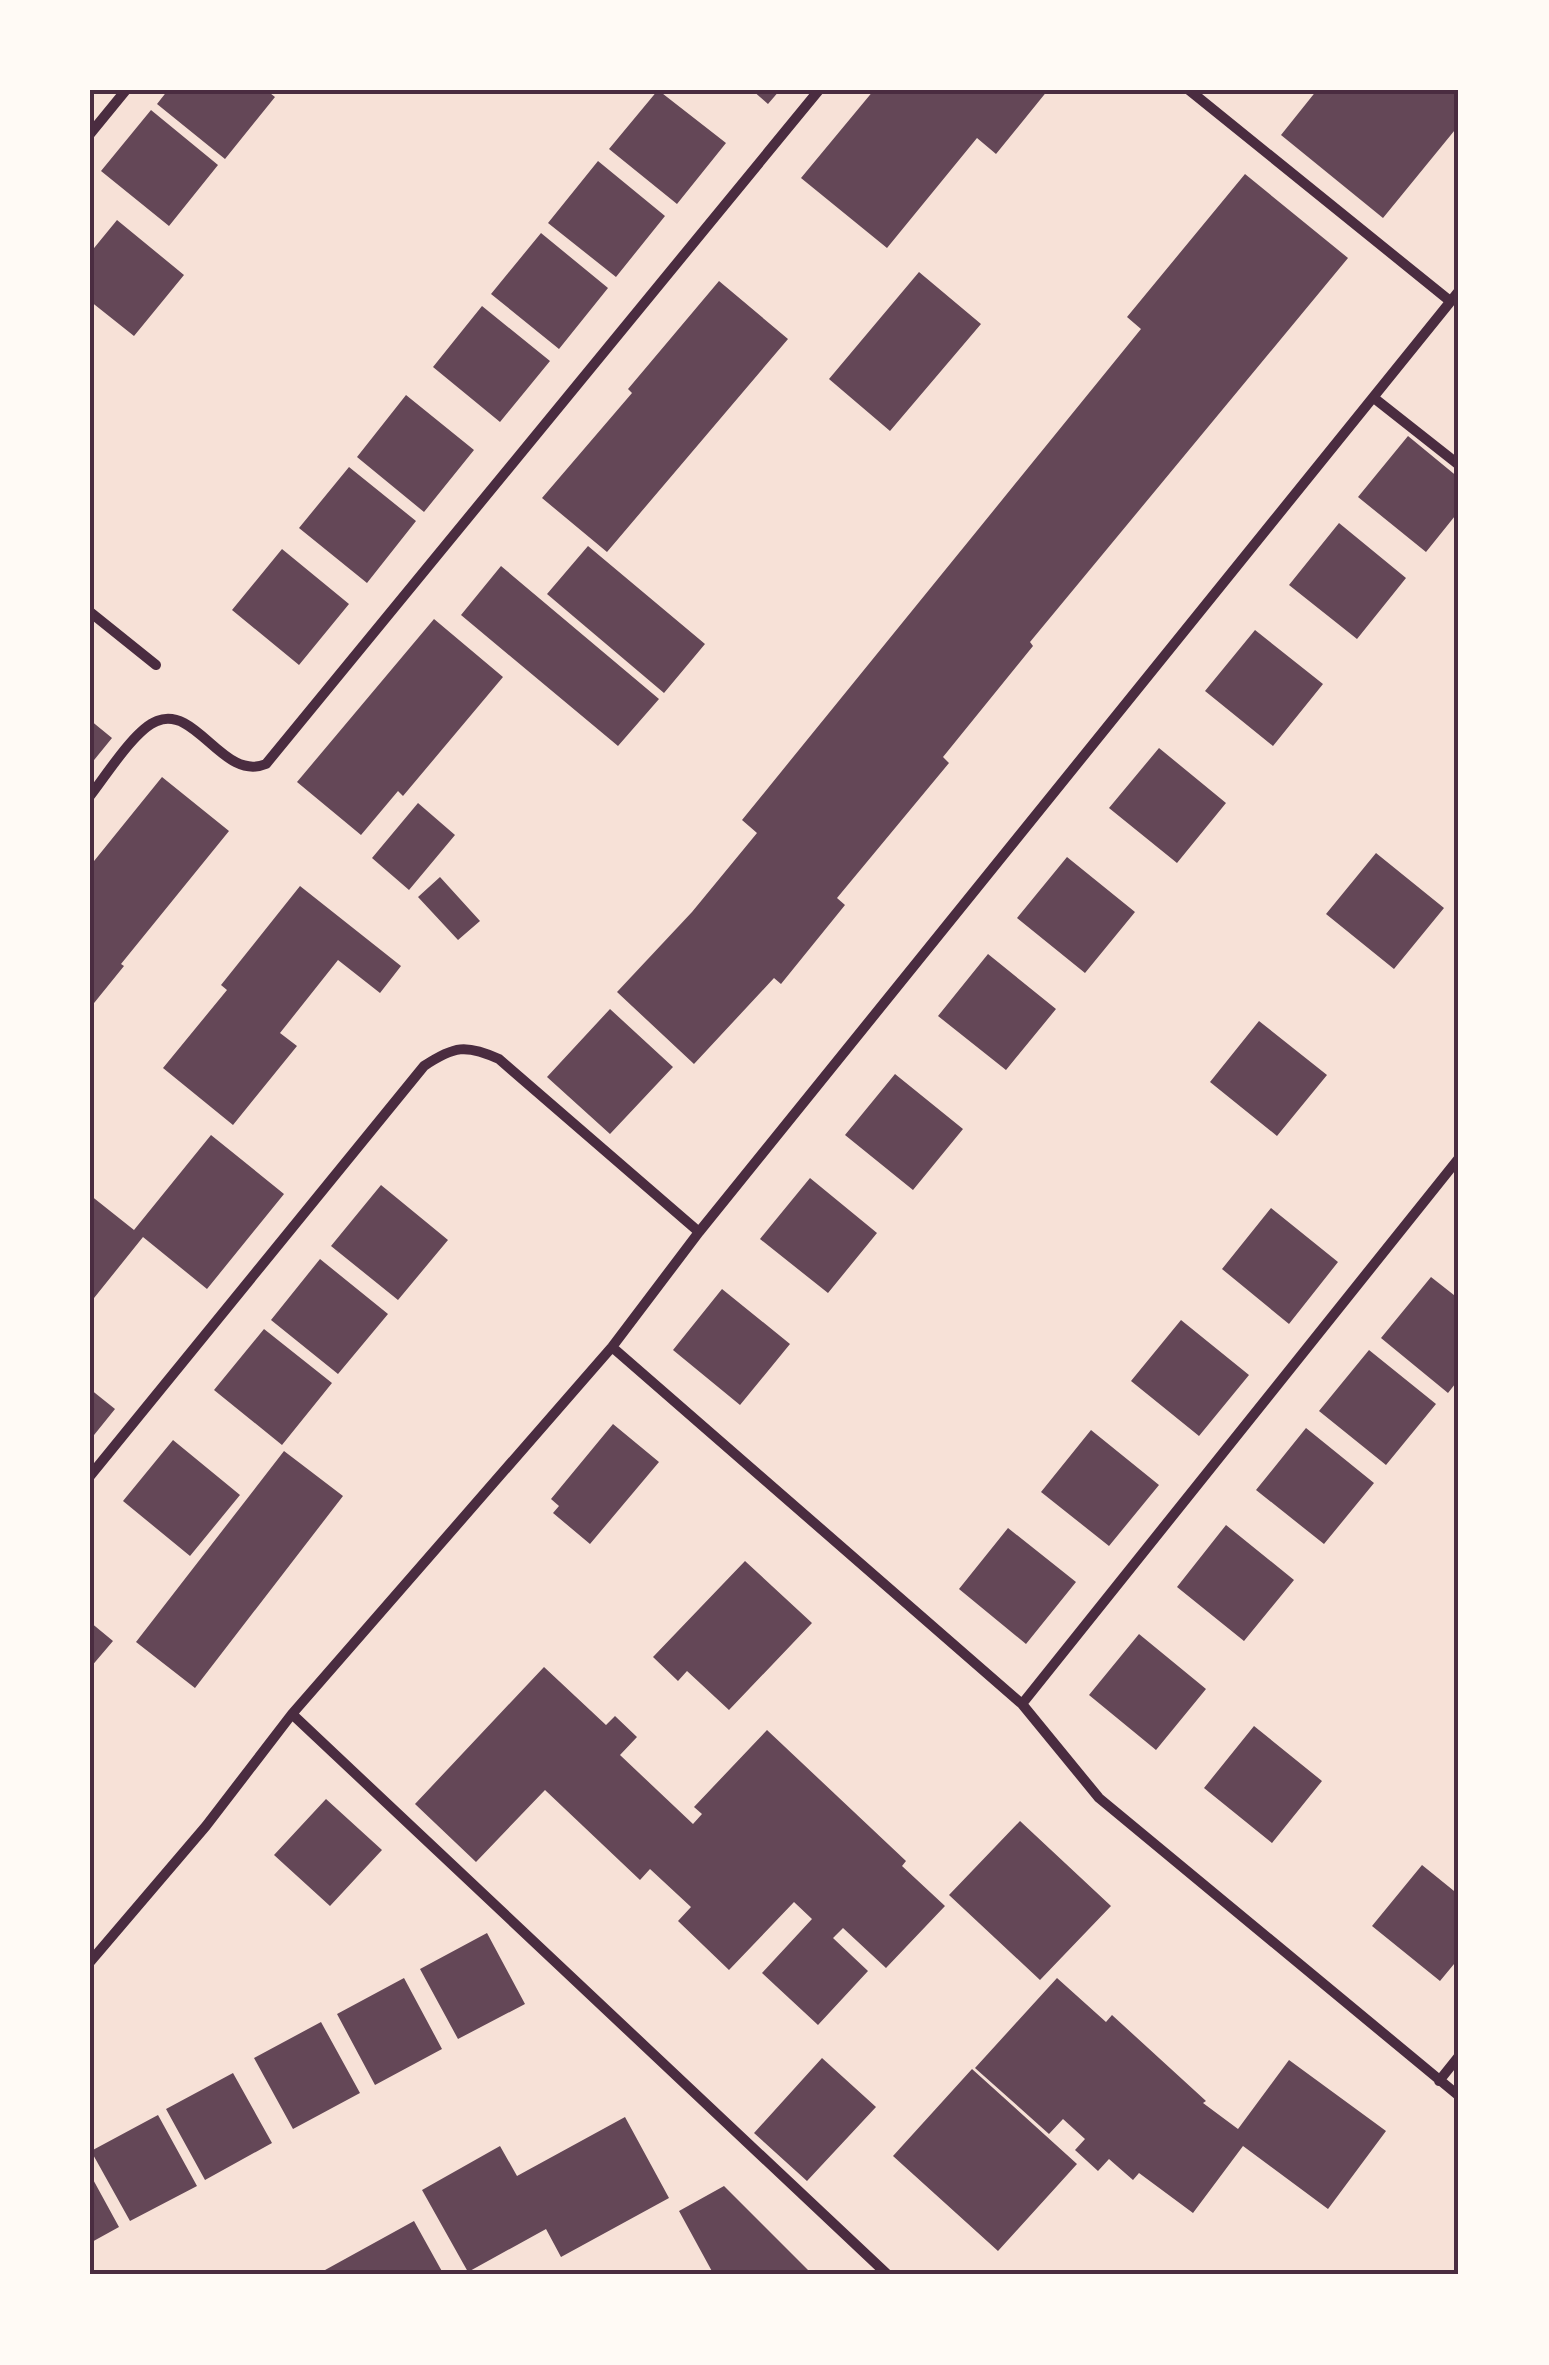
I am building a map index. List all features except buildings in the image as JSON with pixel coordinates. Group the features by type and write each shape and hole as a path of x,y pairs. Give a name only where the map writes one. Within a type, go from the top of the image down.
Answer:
{"street":[{"path":"90,134 126,90"},
{"path":"90,796 144,729 158,720 170,719 187,725 236,763 256,768 272,757 819,90"},
{"path":"1189,90 1450,301"},
{"path":"90,1962 206,1826 292,1714 612,1347 700,1232 1459,291"},
{"path":"1374,398 1459,465"},
{"path":"90,612 156,665"},
{"path":"90,1476 424,1066 446,1051 474,1048 499,1059 700,1232"},
{"path":"1022,1704 1459,1158"},
{"path":"612,1347 1022,1704 1098,1798 1459,2096"},
{"path":"292,1714 888,2275"},
{"path":"1439,2081 1459,2056"}]}
